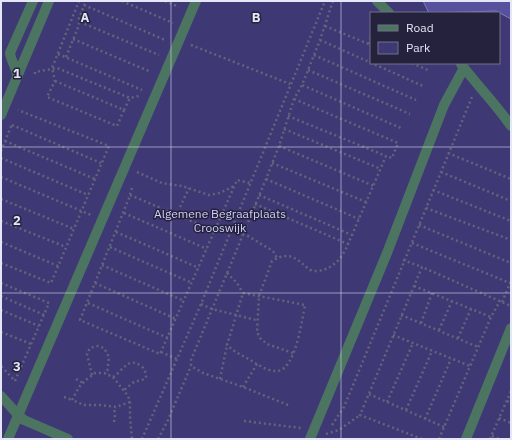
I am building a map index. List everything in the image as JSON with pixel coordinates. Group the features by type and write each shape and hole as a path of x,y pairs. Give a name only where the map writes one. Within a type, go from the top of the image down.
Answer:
{"lane":[{"path":"17,75 17,69 10,53 33,1"},
{"path":"1,115 49,1"},
{"path":"8,439 196,1"},
{"path":"377,1 388,12"},
{"path":"312,434 388,253 444,105 462,66 499,109 511,126"},
{"path":"466,439 511,328"},
{"path":"1,396 18,416 24,420 68,439"}],"path":[{"path":"79,1 52,68 55,81 47,97 117,126 130,98"},
{"path":"66,57 80,22 79,18 86,1"},
{"path":"122,1 173,23"},
{"path":"165,1 180,7"},
{"path":"177,12 182,1"},
{"path":"142,439 201,304 325,1"},
{"path":"158,439 168,420 191,366 191,360 266,179 294,99 302,84 320,40 333,1"},
{"path":"84,5 165,40"},
{"path":"170,29 175,18"},
{"path":"80,22 159,55 156,60"},
{"path":"325,26 369,45"},
{"path":"162,47 168,34"},
{"path":"73,39 151,72"},
{"path":"179,40 290,84"},
{"path":"320,40 370,62"},
{"path":"58,54 142,90"},
{"path":"314,55 416,100"},
{"path":"374,64 423,86"},
{"path":"414,64 430,71"},
{"path":"148,78 154,66"},
{"path":"32,79 36,72 57,68 130,98 139,97 146,85"},
{"path":"308,70 410,114"},
{"path":"55,81 124,110"},
{"path":"302,84 403,129"},
{"path":"323,439 344,407 477,84"},
{"path":"288,116 392,158 398,143 294,99"},
{"path":"1,263 51,283 109,146 18,110 20,105"},
{"path":"1,151 15,117"},
{"path":"12,124 102,163"},
{"path":"284,129 381,169"},
{"path":"4,141 95,179"},
{"path":"278,146 374,186"},
{"path":"448,153 511,179"},
{"path":"130,155 136,166 134,177"},
{"path":"293,353 267,344 260,338 257,332 256,320 259,296 272,261 286,255 298,258 312,271 325,270 333,266 344,253 386,156"},
{"path":"1,158 88,195"},
{"path":"272,163 366,202"},
{"path":"135,171 162,183 189,188 209,195 220,193 235,185"},
{"path":"441,172 511,201"},
{"path":"1,177 93,216"},
{"path":"266,179 359,219"},
{"path":"162,352 237,180 250,183"},
{"path":"133,184 124,213 80,320 160,354 162,352 177,359"},
{"path":"180,206 189,188"},
{"path":"433,190 511,221"},
{"path":"130,195 215,231"},
{"path":"259,195 352,235"},
{"path":"1,200 74,229"},
{"path":"255,204 348,244"},
{"path":"426,208 511,240"},
{"path":"124,213 207,249"},
{"path":"1,221 66,247"},
{"path":"419,225 511,263"},
{"path":"116,232 199,268"},
{"path":"243,233 273,251 277,258"},
{"path":"1,242 58,266"},
{"path":"412,243 510,282 491,317 439,439"},
{"path":"110,247 192,283"},
{"path":"401,259 511,306"},
{"path":"102,265 184,301"},
{"path":"326,434 339,430 360,415 422,267"},
{"path":"220,379 227,345 242,293 237,283 228,273"},
{"path":"1,283 49,303 15,381 1,366"},
{"path":"95,284 176,319"},
{"path":"414,286 491,317"},
{"path":"227,345 232,350 257,364 268,369 279,371 287,366 293,353 305,304 242,293"},
{"path":"421,323 432,293"},
{"path":"1,296 44,315"},
{"path":"439,330 452,302"},
{"path":"87,303 168,338"},
{"path":"201,304 212,309 256,320"},
{"path":"458,338 471,309"},
{"path":"1,310 39,326"},
{"path":"401,316 439,330 478,347"},
{"path":"1,332 31,344"},
{"path":"393,335 470,366"},
{"path":"388,402 413,343"},
{"path":"92,375 87,354 90,348 94,346 104,348 108,354 107,374"},
{"path":"406,410 432,351"},
{"path":"425,419 451,359"},
{"path":"113,377 130,362 135,362 142,366 145,370 146,378 134,382 124,390"},
{"path":"243,387 257,364"},
{"path":"191,366 203,374 243,387 288,405"},
{"path":"72,400 84,383 95,373 107,374 113,377 124,390 130,402 132,439"},
{"path":"76,379 84,383"},
{"path":"499,439 491,438 511,391"},
{"path":"369,394 444,427"},
{"path":"64,397 84,405 114,407 130,402"},
{"path":"506,401 511,403"},
{"path":"114,407 114,422"},
{"path":"360,415 422,439"},
{"path":"499,418 511,423"},
{"path":"244,421 312,434"}],"green space":[{"name":"Algemene Begraafplaats Crooswijk","path":"1,1 511,1 511,439 1,439"}],"shaded area":[{"path":"423,1 511,1 511,19 496,11 428,12"}]}
